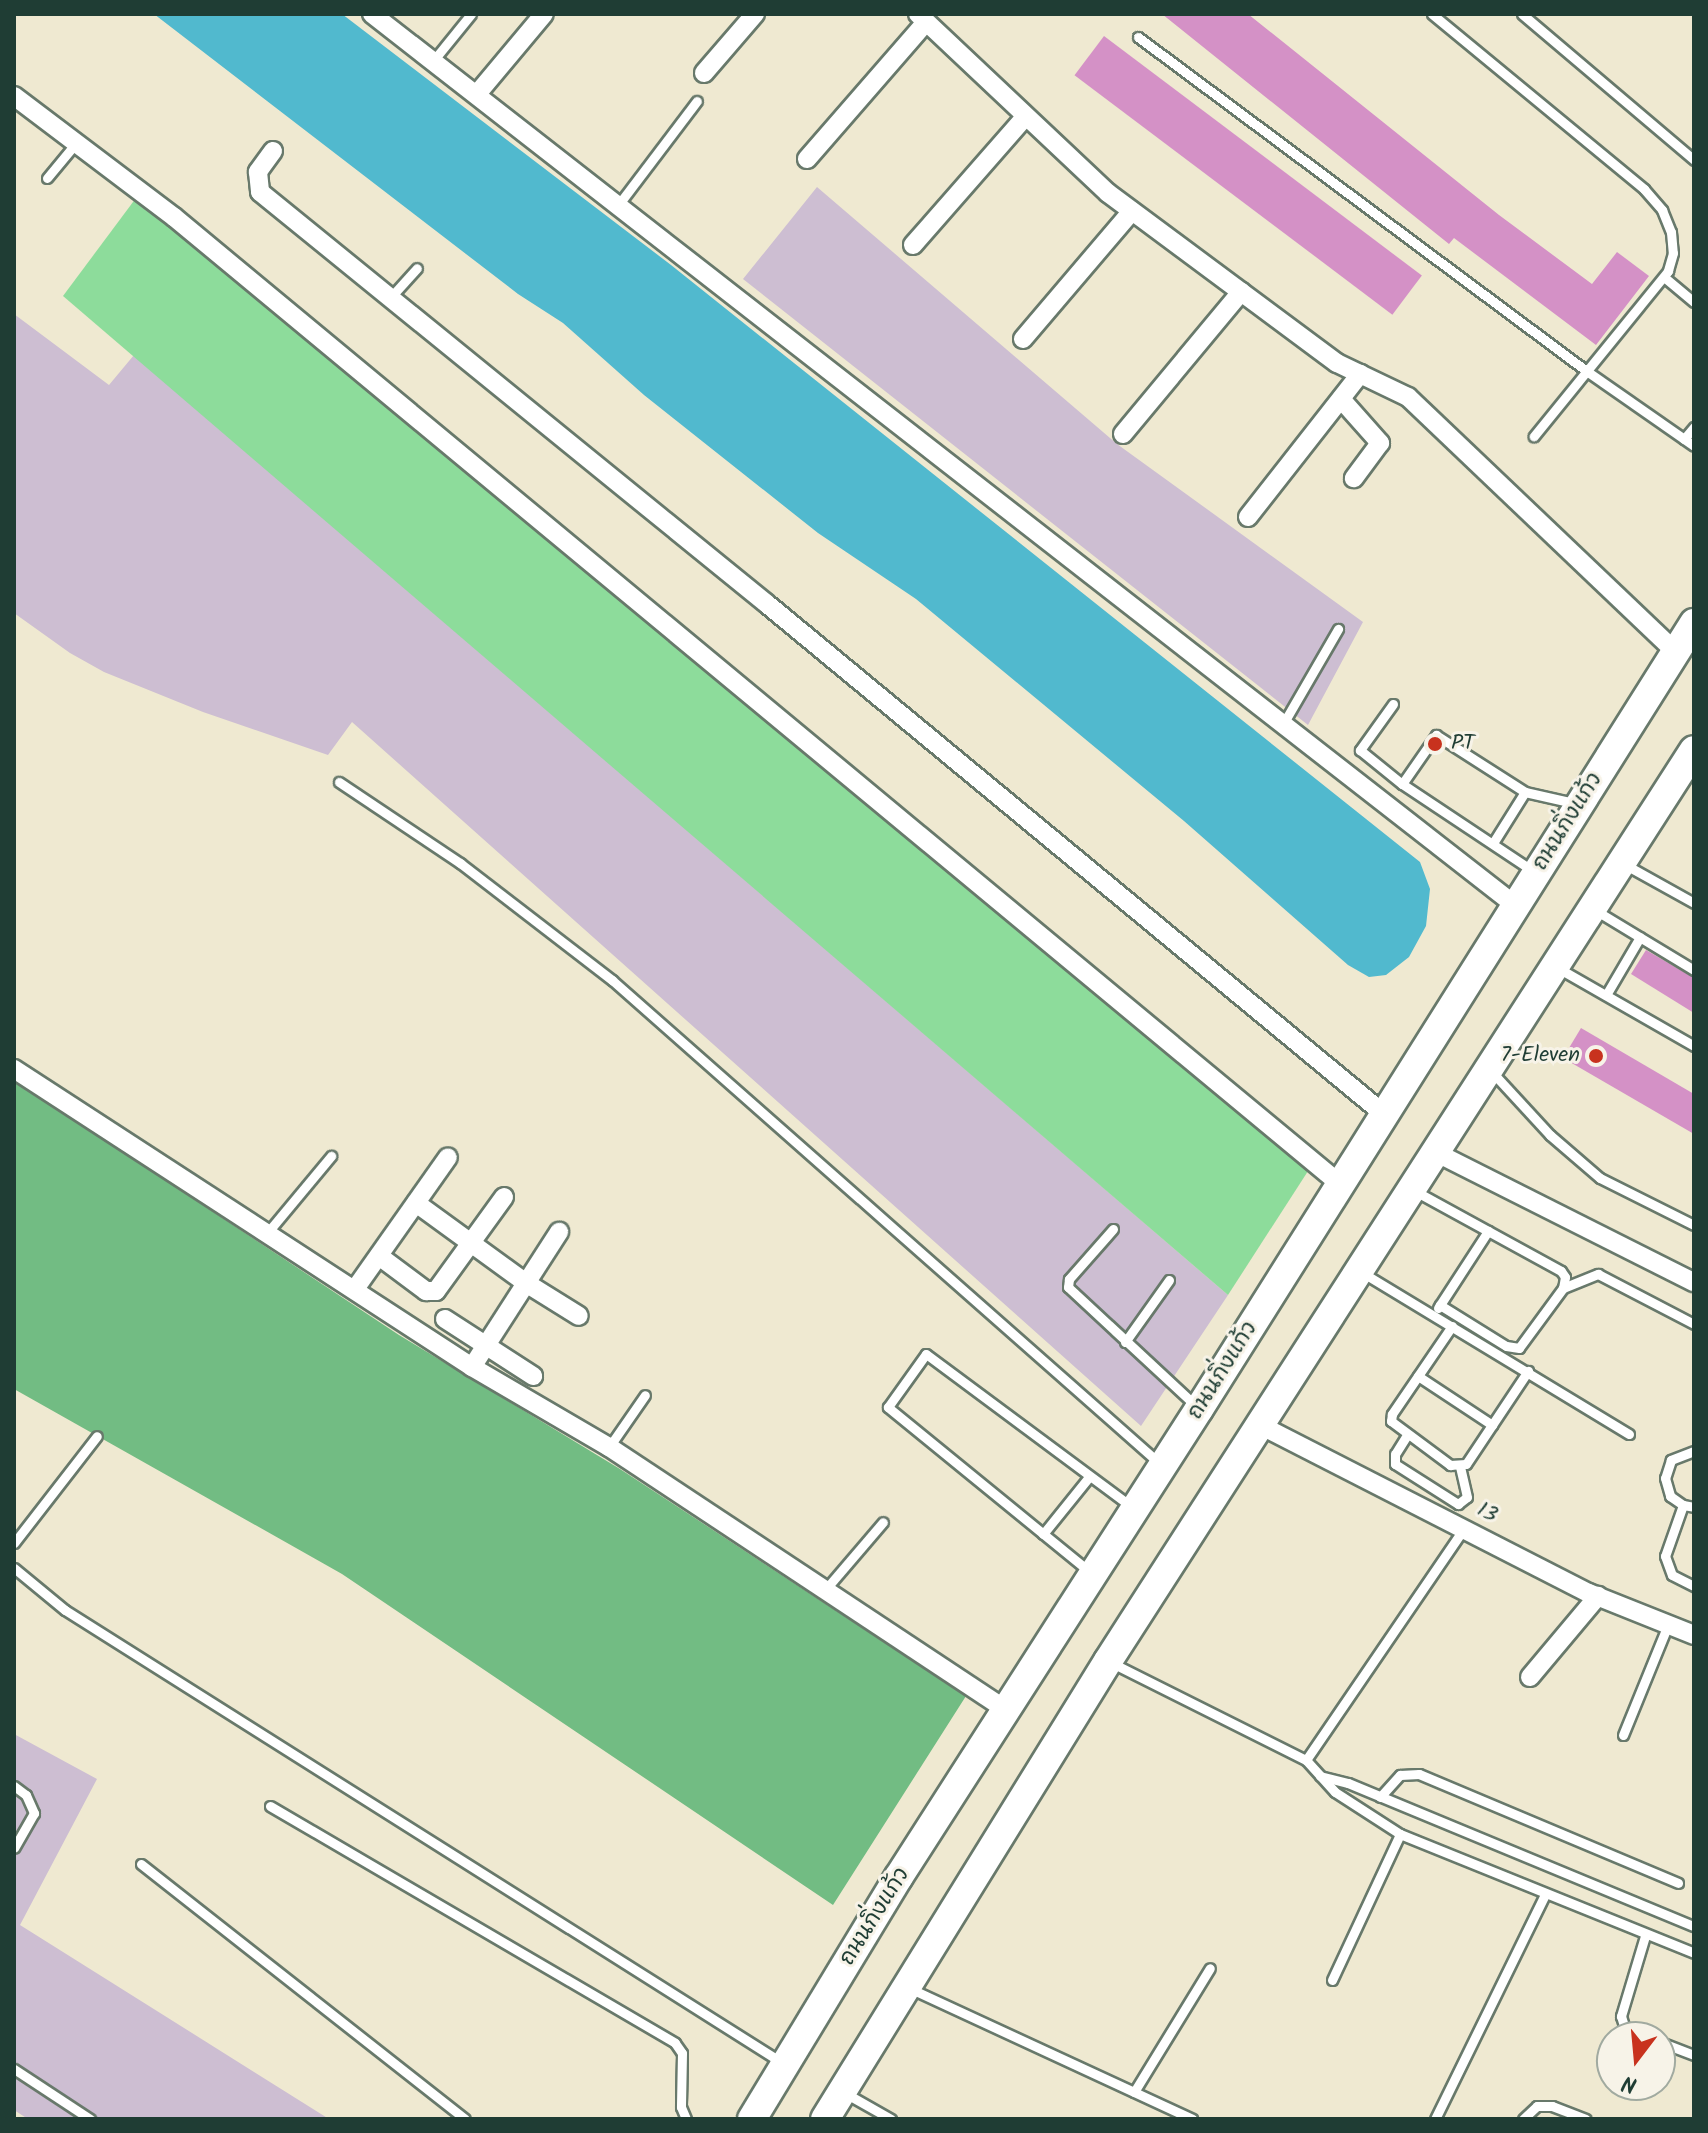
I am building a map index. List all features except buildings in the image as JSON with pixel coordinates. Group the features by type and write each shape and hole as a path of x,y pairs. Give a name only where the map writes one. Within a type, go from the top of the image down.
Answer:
{"main road":[{"name":"ถนนกิ่งแก้ว","path":"752,2119 898,1878 1199,1409 1694,623"},
{"path":"825,2119 1108,1661 1694,750"}],"street":[{"path":"372,14 1516,906"},
{"path":"477,94 544,14"},
{"path":"704,73 755,14"},
{"path":"807,159 922,18 1108,193 1337,363 1408,397 1676,652"},
{"path":"14,96 174,217 1341,1185"},
{"path":"913,245 1026,116"},
{"path":"273,151 258,172 260,192 1384,1114"},
{"path":"1023,339 1132,211"},
{"path":"1123,434 1241,292"},
{"path":"1248,517 1360,374"},
{"path":"1341,399 1380,443 1354,478"},
{"path":"14,1069 472,1367 609,1447 1007,1710"},
{"path":"1437,1153 1694,1282"},
{"path":"355,1289 448,1157"},
{"path":"379,1256 431,1293 504,1197"},
{"path":"416,1203 526,1283 579,1316"},
{"path":"472,1367 559,1232"},
{"path":"445,1319 533,1376"},
{"name":"13","path":"1262,1426 1598,1596 1694,1635"},
{"path":"1530,1677 1598,1596"}],"lane":[{"path":"433,61 471,14"},
{"path":"1432,14 1644,189 1662,210 1671,232 1673,253 1664,277 1534,436"},
{"path":"1522,14 1694,160"},
{"path":"1138,37 1588,372 1694,446"},
{"path":"619,204 697,101"},
{"path":"47,178 76,143"},
{"path":"390,298 417,268"},
{"path":"1664,277 1694,302"},
{"path":"1684,439 1694,427"},
{"path":"1283,724 1338,629"},
{"path":"1393,704 1360,750 1402,784 1536,873"},
{"path":"1402,784 1436,735 1525,792 1579,804"},
{"path":"339,782 460,863 612,980 1161,1465"},
{"path":"1493,843 1525,792"},
{"path":"1621,862 1694,903"},
{"path":"1593,908 1694,970"},
{"path":"1606,995 1640,937"},
{"path":"1555,966 1694,1046"},
{"path":"1490,1069 1550,1135 1600,1178 1694,1225"},
{"path":"268,1232 331,1156"},
{"path":"1412,1189 1561,1271 1565,1277 1563,1288 1519,1348 1506,1346 1440,1305"},
{"path":"1113,1229 1069,1279 1068,1287 1199,1409"},
{"path":"1433,1314 1488,1231"},
{"path":"1360,1272 1629,1434"},
{"path":"1563,1288 1598,1274 1694,1324"},
{"path":"1125,1342 1169,1280"},
{"path":"1452,1326 1392,1414 1391,1421 1450,1465 1460,1467 1466,1464 1528,1371"},
{"path":"1093,1574 888,1407 926,1354 1134,1509"},
{"path":"1418,1376 1492,1425"},
{"path":"609,1447 645,1395"},
{"path":"1407,1435 1395,1454 1395,1464 1458,1504 1467,1497 1460,1467"},
{"path":"14,1543 97,1436"},
{"path":"1694,1451 1671,1460 1665,1478 1670,1496 1683,1505 1694,1507"},
{"path":"1043,1534 1089,1477"},
{"path":"1683,1505 1665,1556 1672,1575 1694,1586"},
{"path":"825,1590 883,1522"},
{"path":"1306,1760 1464,1528"},
{"path":"14,1568 65,1610 785,2065"},
{"path":"1623,1735 1668,1625"},
{"path":"1108,1661 1306,1760 1335,1792 1400,1834 1645,1936 1694,1953"},
{"path":"1380,1797 1400,1775 1419,1774 1678,1883"},
{"path":"1320,1776 1380,1797 1694,1926"},
{"path":"14,1786 26,1795 34,1813 14,1848"},
{"path":"270,1806 675,2043 682,2053 681,2107 686,2119"},
{"path":"1332,1980 1400,1834"},
{"path":"141,1864 465,2119"},
{"path":"1435,2119 1545,1894"},
{"path":"1623,2021 1621,2016 1645,1936"},
{"path":"1134,2092 1210,1968"},
{"path":"908,1987 1192,2119"},
{"path":"14,2069 90,2119"},
{"path":"842,2091 891,2119"},
{"path":"1523,2119 1537,2106 1552,2106 1586,2119"}],"shaded area":[{"path":"817,187 1117,444 1363,622 1308,725 743,279"},
{"path":"14,314 109,385 134,355 1228,1295 1141,1426 352,722 328,755 203,712 104,672 70,653 14,613"},
{"path":"14,1734 97,1779 20,1925 329,2119 28,2119 14,2110"}],"green space":[{"path":"136,198 277,310 1310,1168 1228,1295 63,296"},
{"path":"14,1080 399,1335 620,1469 966,1696 833,1905 342,1574 14,1389"}],"water":[{"path":"154,14 342,14 671,265 1420,862 1430,889 1426,926 1409,957 1386,975 1369,977 1348,965 1184,821 916,599 818,533 644,395 563,323 518,294"}],"place":[{"name":"PT","path":"1435,744"},
{"name":"7-Eleven","path":"1596,1056"}]}
